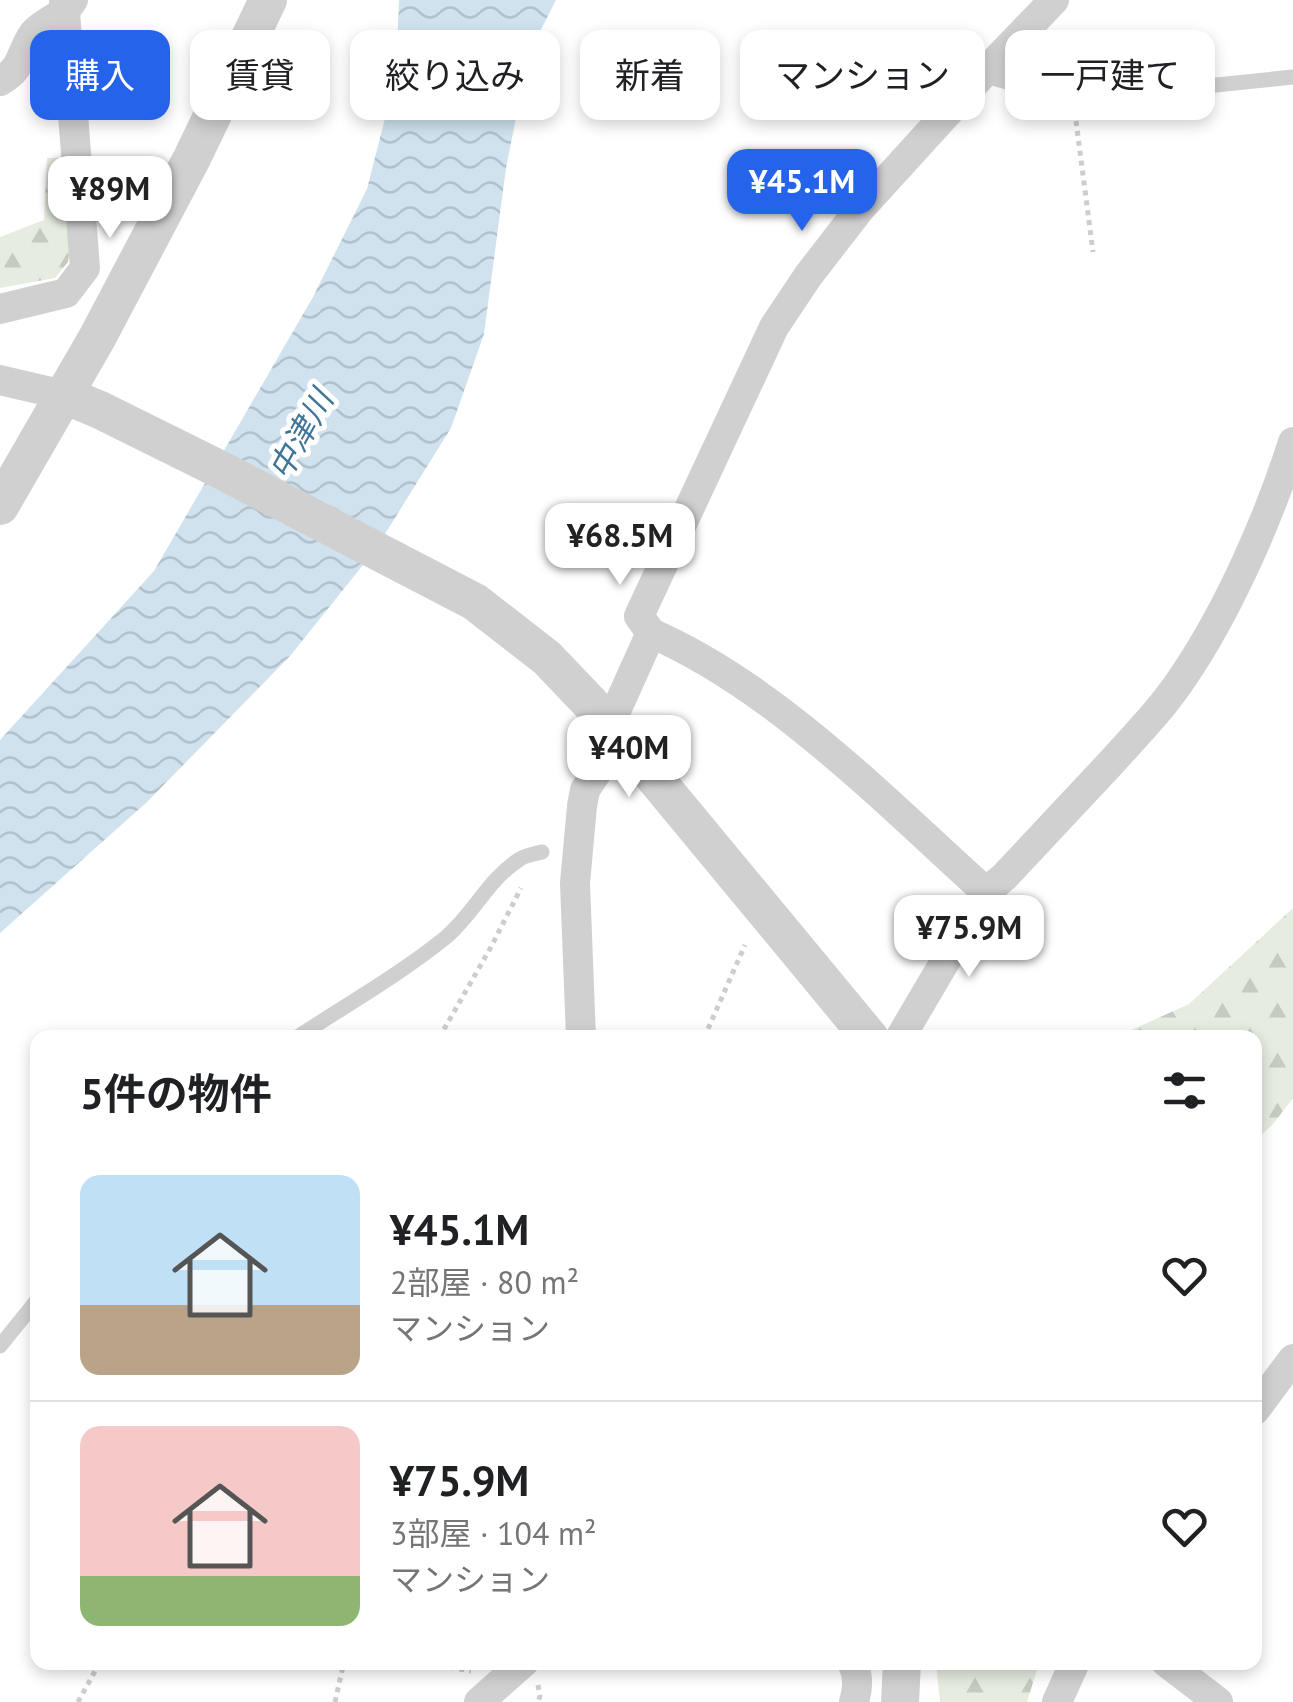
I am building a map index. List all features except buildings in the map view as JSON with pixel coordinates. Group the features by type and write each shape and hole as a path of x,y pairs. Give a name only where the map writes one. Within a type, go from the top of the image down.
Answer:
{"street":[{"path":"0,506 97,338 268,0"},
{"path":"985,72 1054,0"},
{"path":"0,81 18,67 35,32 68,4"},
{"path":"0,309 66,292 85,268 68,4"},
{"path":"941,120 859,210 774,326 640,616 651,633 688,649 775,706 986,892"},
{"path":"0,380 64,395 100,410 475,602 547,658 610,724 863,1030"},
{"path":"905,1030 986,892 1137,734 1182,678 1214,626 1239,574 1280,482 1293,442"},
{"path":"580,1030 575,883 582,806 585,790 614,746 610,724 651,633"},
{"path":"1262,1401 1293,1359"},
{"path":"479,1702 516,1670"},
{"path":"854,1702 858,1690 856,1670"},
{"path":"900,1702 902,1670"},
{"path":"1057,1702 1072,1670"},
{"path":"1180,1670 1227,1697"}],"lane":[{"path":"1215,85 1293,77"},
{"path":"309,1030 446,937 468,918 496,880 522,858 542,852"},
{"path":"0,1346 30,1309"}],"path":[{"path":"1074,120 1093,252"},
{"path":"443,1030 542,852"},
{"path":"708,1030 746,945"},
{"path":"78,1702 96,1670"},
{"path":"335,1702 342,1670"}],"green space":[{"path":"47,158 59,158 70,248 68,262 55,278 0,288 0,237 44,220"},
{"path":"1293,908 1293,1098 1262,1134 1262,1030 1131,1030 1189,1004"},
{"path":"937,1670 1037,1670 1027,1702 940,1702"}],"water":[{"path":"399,0 556,0 541,30 398,30"},
{"name":"中津川","path":"385,120 516,120 484,334 451,428 375,550 290,656 147,802 0,933 0,740 154,571 313,297 367,189"}]}
